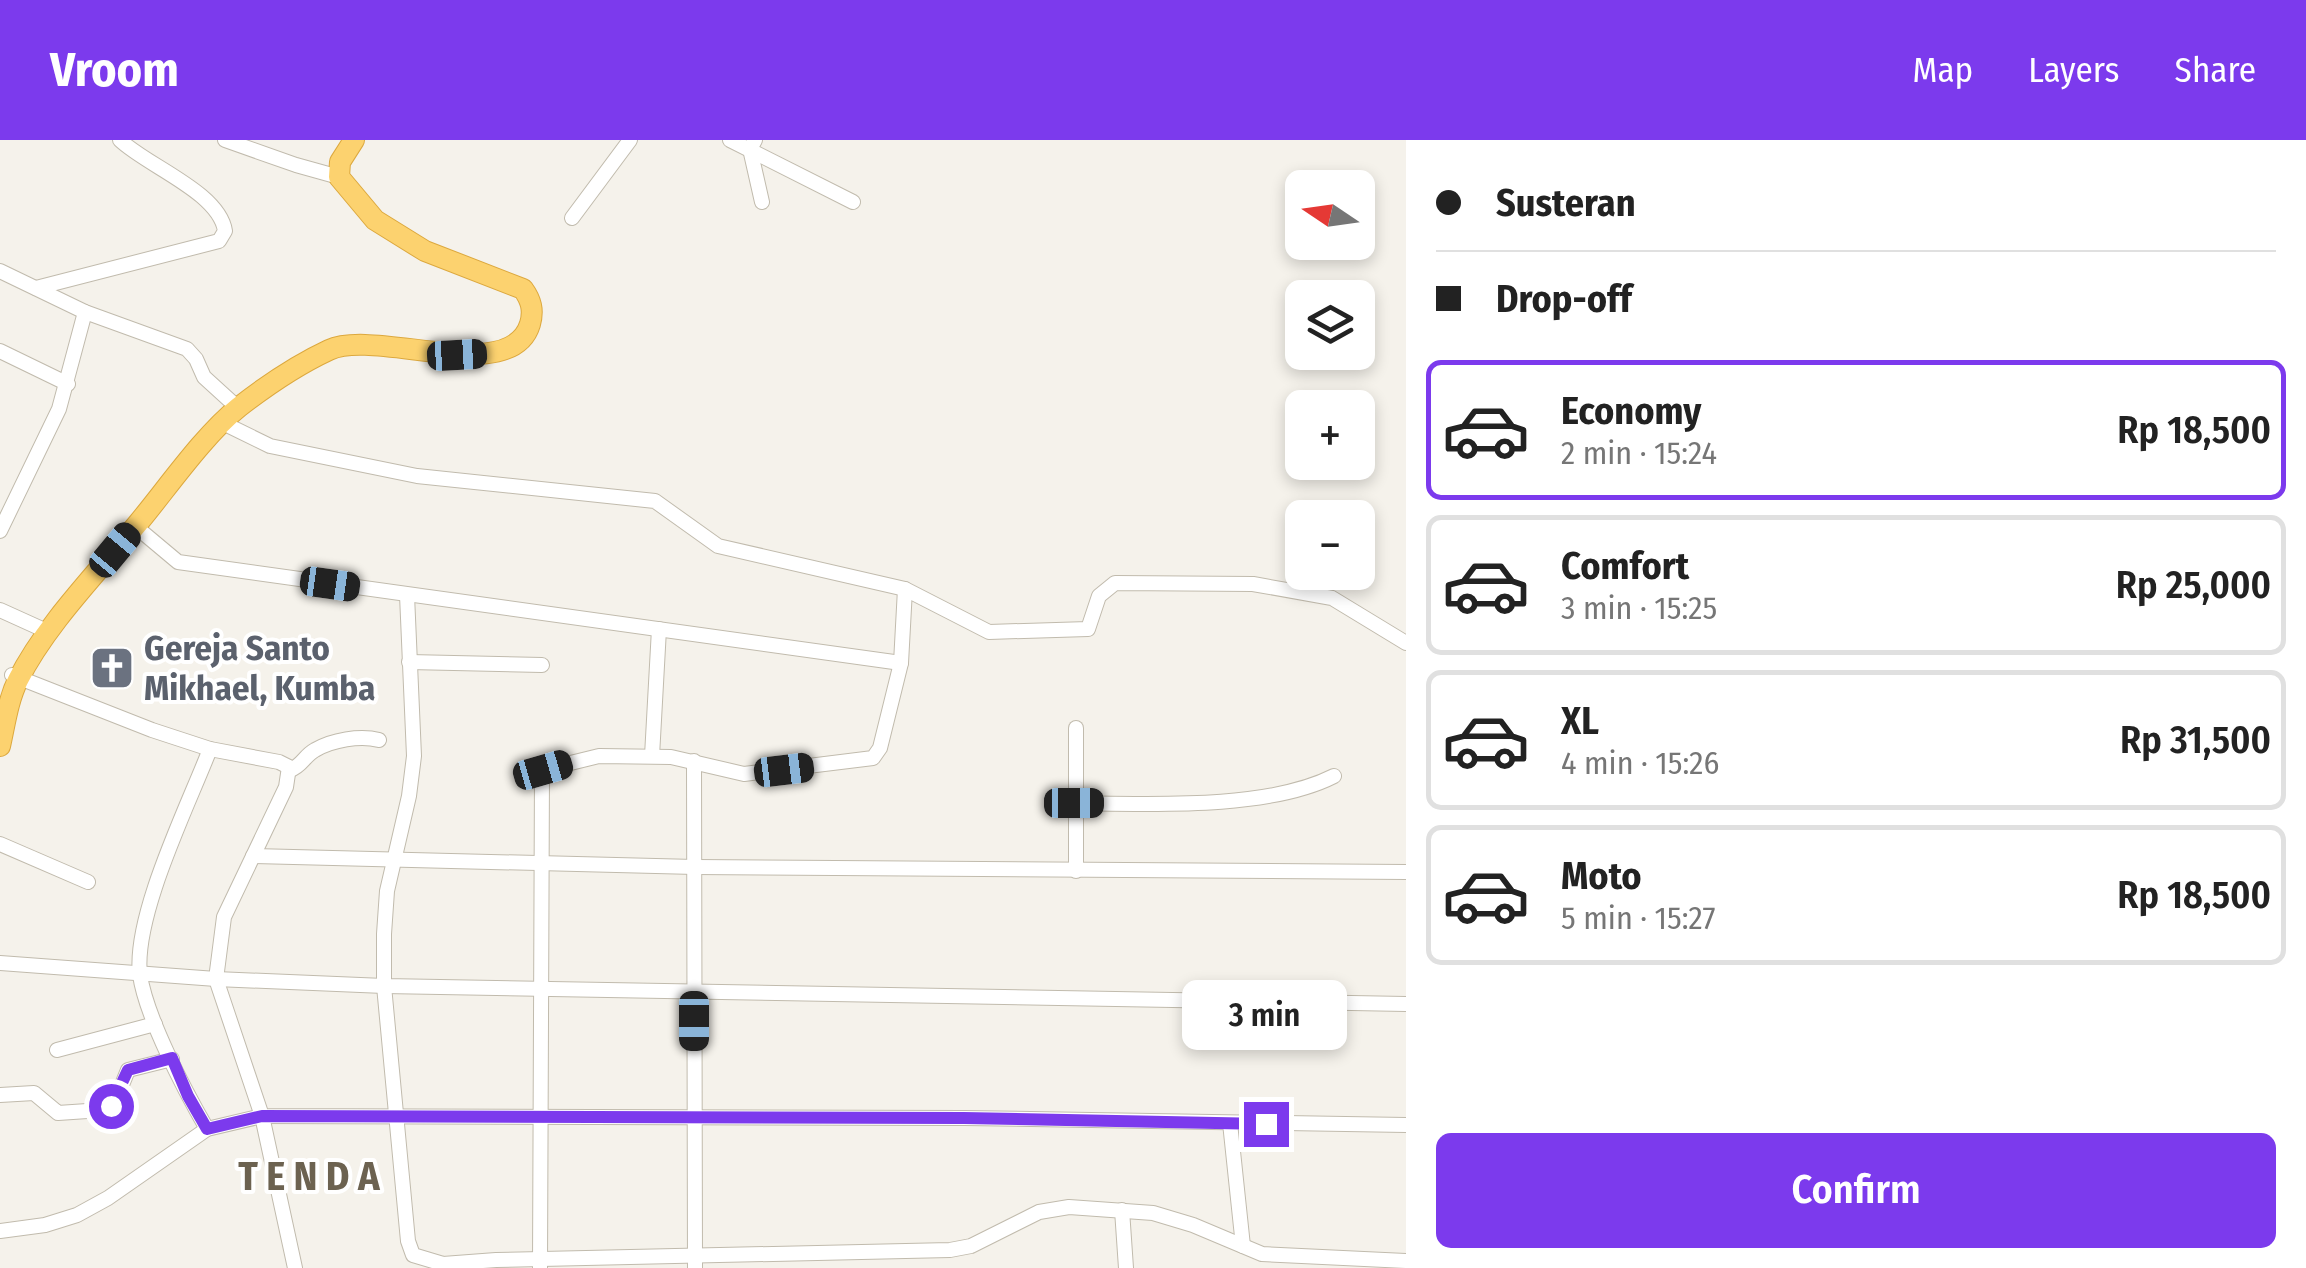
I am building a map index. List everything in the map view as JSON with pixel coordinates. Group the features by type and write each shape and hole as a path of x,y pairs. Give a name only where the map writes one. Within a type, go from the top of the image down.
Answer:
{"highway":[{"path":"0,699 48,626 230,416 313,359 344,344 457,355 488,353 506,347 527,331 532,310 523,289 448,262 396,237 375,220 339,176 340,162 354,140"},
{"path":"0,746 14,676"}],"street":[{"path":"36,288 219,241 226,231 224,220 203,197 120,140"},
{"path":"225,140 339,176"},
{"path":"572,218 630,140"},
{"path":"730,140 752,145 853,202"},
{"path":"752,145 762,202"},
{"path":"0,272 84,312 187,350 230,416 270,446 416,476 655,501 718,546 905,589 989,632 1088,629 1099,596 1115,583 1253,584 1343,602 1406,643"},
{"path":"0,530 68,384 84,312"},
{"path":"0,351 68,384"},
{"path":"136,526 178,562 901,662"},
{"path":"541,1263 542,770 586,758 652,756 694,761 744,774 873,758 880,748 901,662 905,589"},
{"path":"407,595 414,756 387,891 384,986 410,1251 420,1260 442,1266 695,1262 950,1250 971,1246 1052,1209 1122,1210 1175,1219 1262,1254 1406,1261"},
{"path":"0,610 48,626"},
{"path":"652,756 659,629"},
{"path":"409,662 542,665"},
{"path":"14,676 210,749 279,762 290,770"},
{"path":"1076,728 1076,871"},
{"path":"290,770 318,749 360,737 378,740"},
{"path":"207,1129 156,1024 140,974 140,952 146,923 210,749"},
{"path":"694,761 695,1262"},
{"path":"290,770 282,797 224,918 216,979 262,1116 295,1268"},
{"path":"1074,803 1171,803 1290,792 1334,776"},
{"path":"0,844 88,882"},
{"path":"253,856 695,867 1406,872"},
{"path":"0,963 216,979 384,986 1406,1004"},
{"path":"57,1050 156,1024"},
{"path":"0,1095 34,1093 63,1114 102,1110 116,1102 128,1070 172,1058"},
{"path":"0,1231 76,1215 108,1198 207,1129 262,1116 1406,1125"},
{"path":"1230,1124 1243,1246"},
{"path":"1122,1210 1126,1268"}],"place":[{"name":"Gereja Santo Mikhael, Kumba","path":"112,668"}],"district":[{"name":"T E N D A","path":"309,1176"}],"route":[{"path":"111,1106 128,1070 172,1058 207,1129 262,1116 964,1118 1266,1124"}]}
